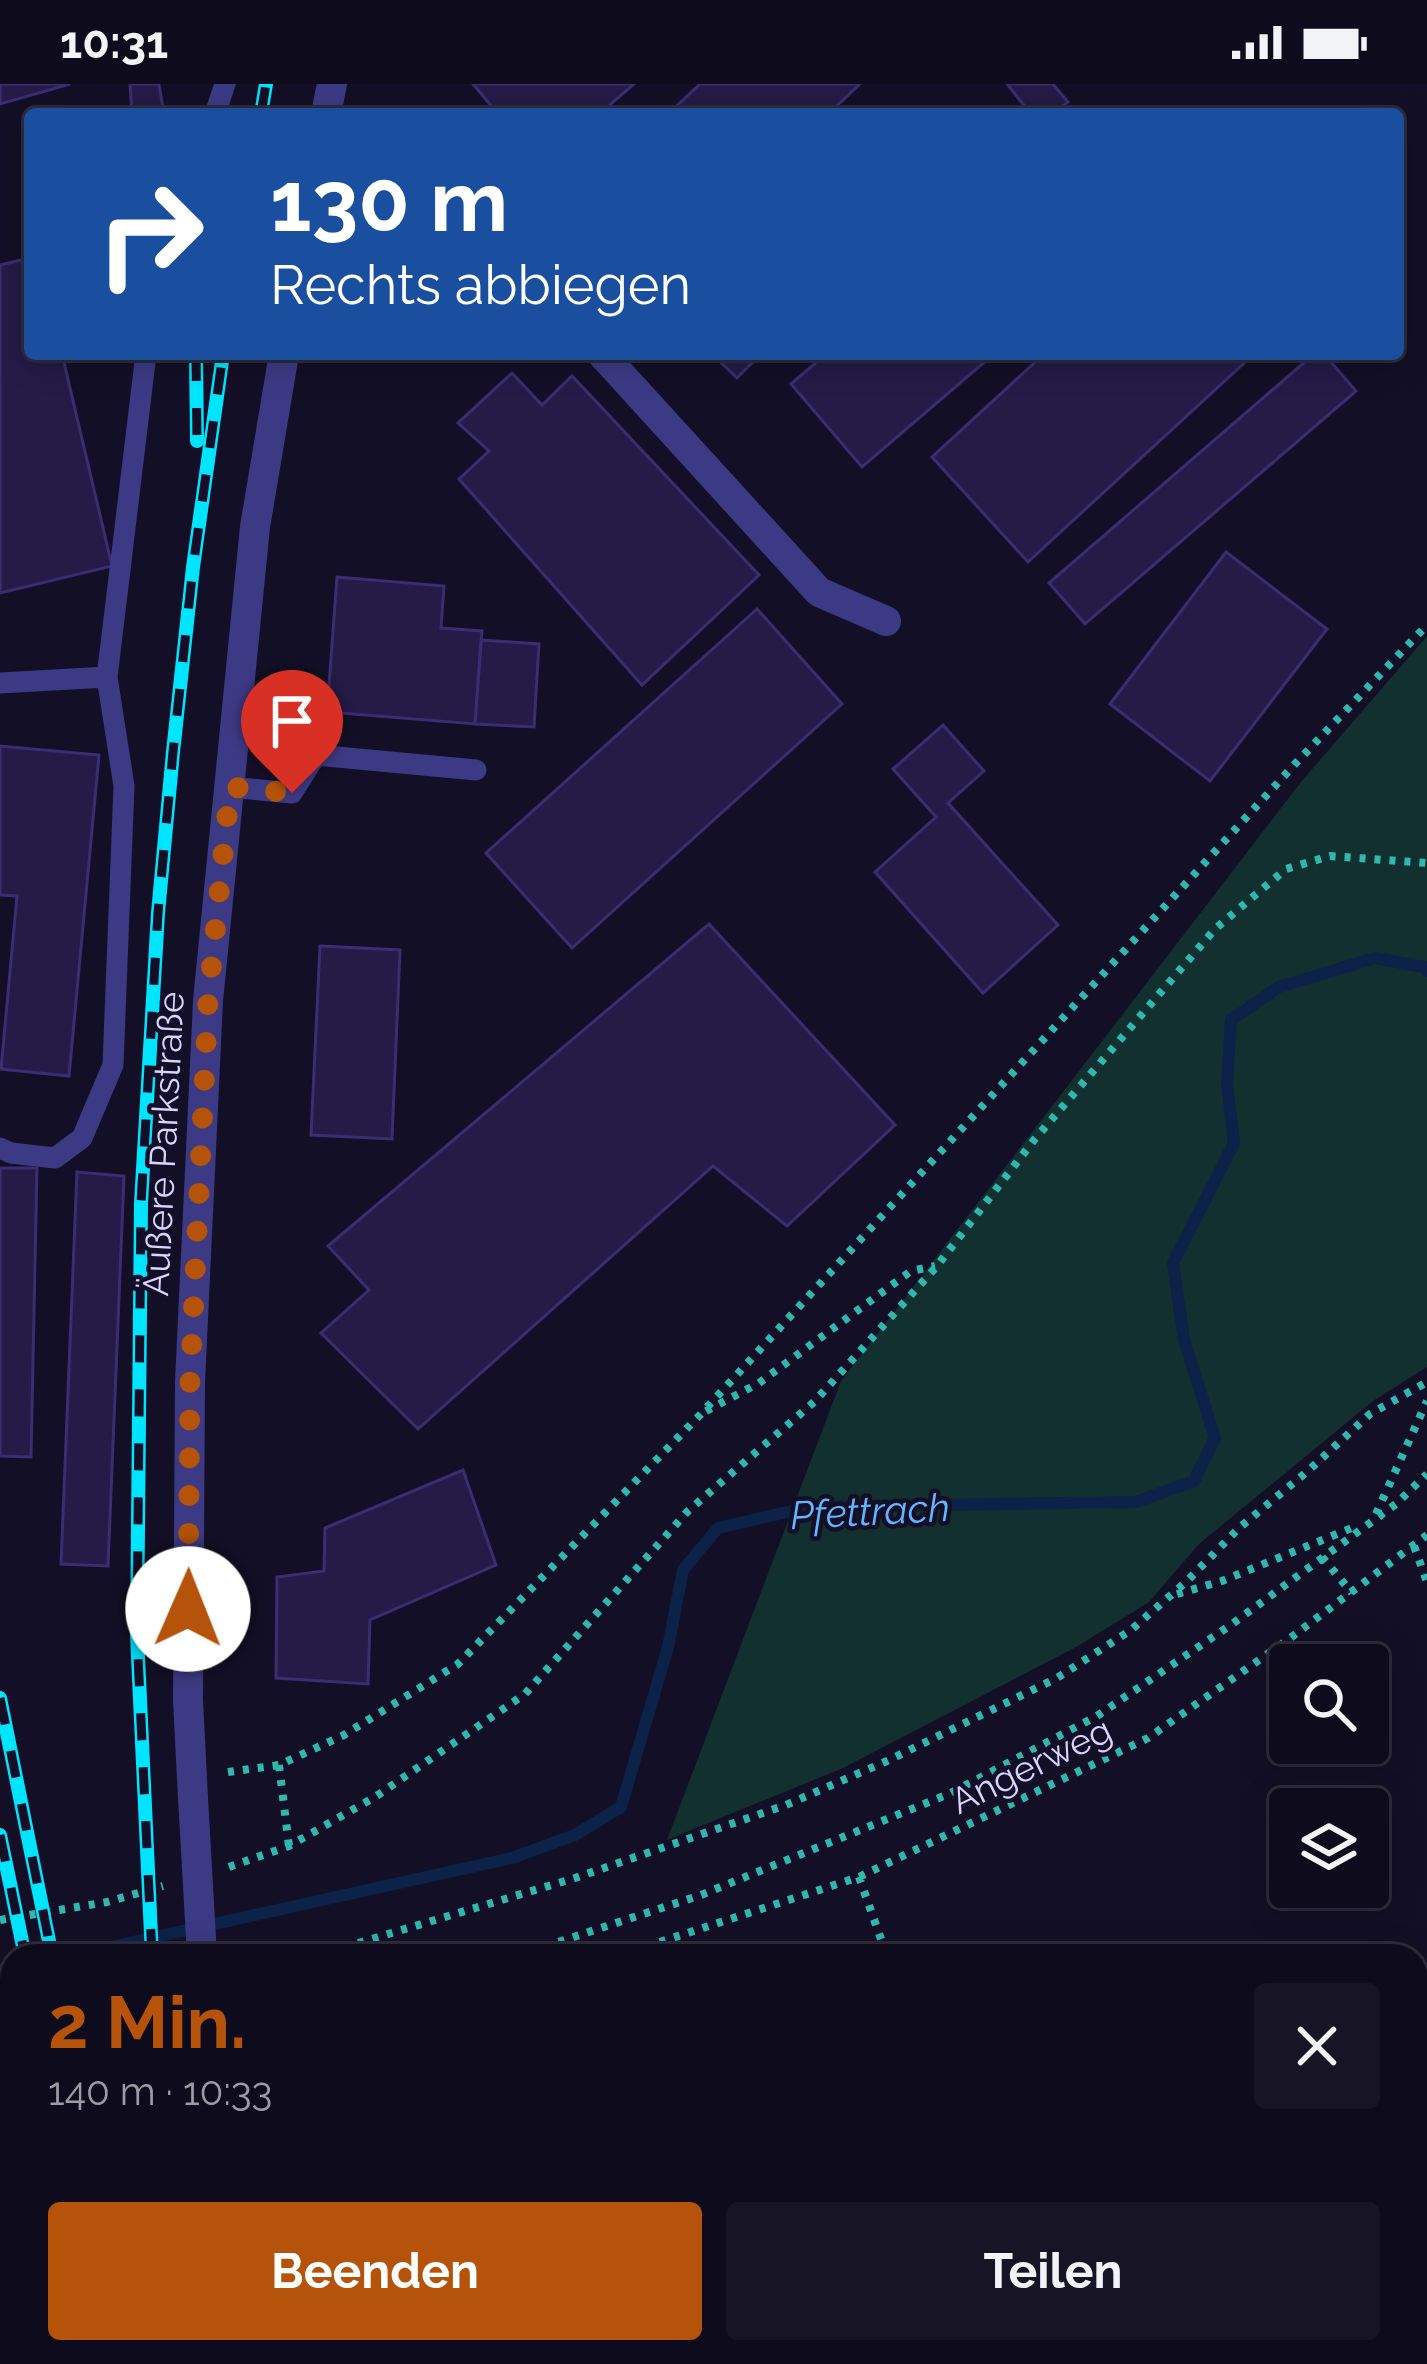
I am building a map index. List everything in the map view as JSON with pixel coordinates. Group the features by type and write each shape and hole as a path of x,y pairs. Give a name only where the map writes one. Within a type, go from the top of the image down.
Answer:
{"street":[{"name":"Äußere Parkstraße","path":"201,1944 188,1700 190,1382 208,1001 255,527 283,360"},
{"path":"607,360 819,592 886,621"}],"lane":[{"path":"0,1148 56,1158 82,1138 113,1065 124,786 107,677 145,360"},
{"path":"0,683 107,677"},
{"path":"230,787 292,793 316,755 476,770"}],"path":[{"path":"193,1786 279,1765 344,1735 458,1664 700,1415 1427,626"},
{"path":"213,1872 289,1846 374,1797 525,1694 688,1510 814,1402 937,1266 1034,1140 1215,929 1286,869 1330,856 1427,863"},
{"path":"700,1415 759,1383 911,1271 937,1266"},
{"path":"355,1944 575,1878 786,1805 1058,1678 1131,1630 1370,1414 1427,1382"},
{"path":"1171,1595 1222,1581 1374,1519 1427,1401"},
{"path":"552,1944 701,1895 951,1793 1097,1716 1232,1624 1425,1480"},
{"name":"Angerweg","path":"653,1944 859,1877 1148,1738 1427,1535"},
{"path":"1427,1546 1414,1546 1427,1582"},
{"path":"1322,1557 1352,1593"},
{"path":"279,1765 289,1846"},
{"path":"859,1877 883,1944"},
{"path":"0,1920 107,1903 171,1884"}],"green space":[{"path":"1427,636 1427,1367 1373,1401 1199,1544 1149,1602 1078,1646 843,1768 667,1840 841,1381 1301,782"}],"building":[{"path":"0,84 70,84 0,104"},
{"path":"130,84 159,84 163,108 132,108"},
{"path":"473,84 634,84 606,108 493,108"},
{"path":"700,84 860,84 834,108 674,108"},
{"path":"1007,84 1053,84 1068,102 1060,108 1026,108"},
{"path":"24,259 24,360 63,360 112,566 0,593 0,265"},
{"path":"718,360 755,360 737,378"},
{"path":"819,360 987,360 862,467 791,384"},
{"path":"1037,360 1247,360 1028,562 932,457"},
{"path":"1307,360 1329,360 1356,391 1085,624 1049,583"},
{"path":"512,373 542,405 572,376 759,575 642,685 459,479 489,451 458,423"},
{"path":"1226,552 1327,629 1210,781 1110,704"},
{"path":"337,577 444,586 441,628 482,631 475,724 327,712"},
{"path":"757,609 842,704 572,948 486,853"},
{"path":"481,640 539,644 534,727 475,724"},
{"path":"943,725 984,771 948,803 1058,925 983,993 875,872 936,817 893,769"},
{"path":"0,746 99,755 69,1076 1,1069 17,896 0,895"},
{"path":"709,924 895,1125 787,1226 713,1166 418,1429 321,1333 369,1290 328,1246"},
{"path":"320,946 400,950 392,1139 311,1135"},
{"path":"0,1168 37,1168 31,1457 0,1456"},
{"path":"77,1172 124,1176 108,1566 61,1564"},
{"path":"463,1470 496,1565 370,1620 368,1684 276,1678 277,1577 324,1571 325,1528"}],"waterway":[{"name":"Pfettrach","path":"124,1944 512,1858 575,1835 621,1807 668,1647 683,1570 718,1528 809,1507 1136,1502 1194,1481 1215,1438 1184,1340 1173,1263 1234,1143 1227,1084 1231,1020 1279,987 1375,958 1427,971"}],"railway":[{"path":"262,108 266,84"},
{"path":"196,360 197,441"},
{"path":"151,1944 137,1635 141,1203 173,752 222,360"},
{"path":"0,1698 50,1944"},
{"path":"0,1835 23,1944"}],"route":[{"path":"188,1609 190,1382 208,1001 230,787 292,793"}]}
